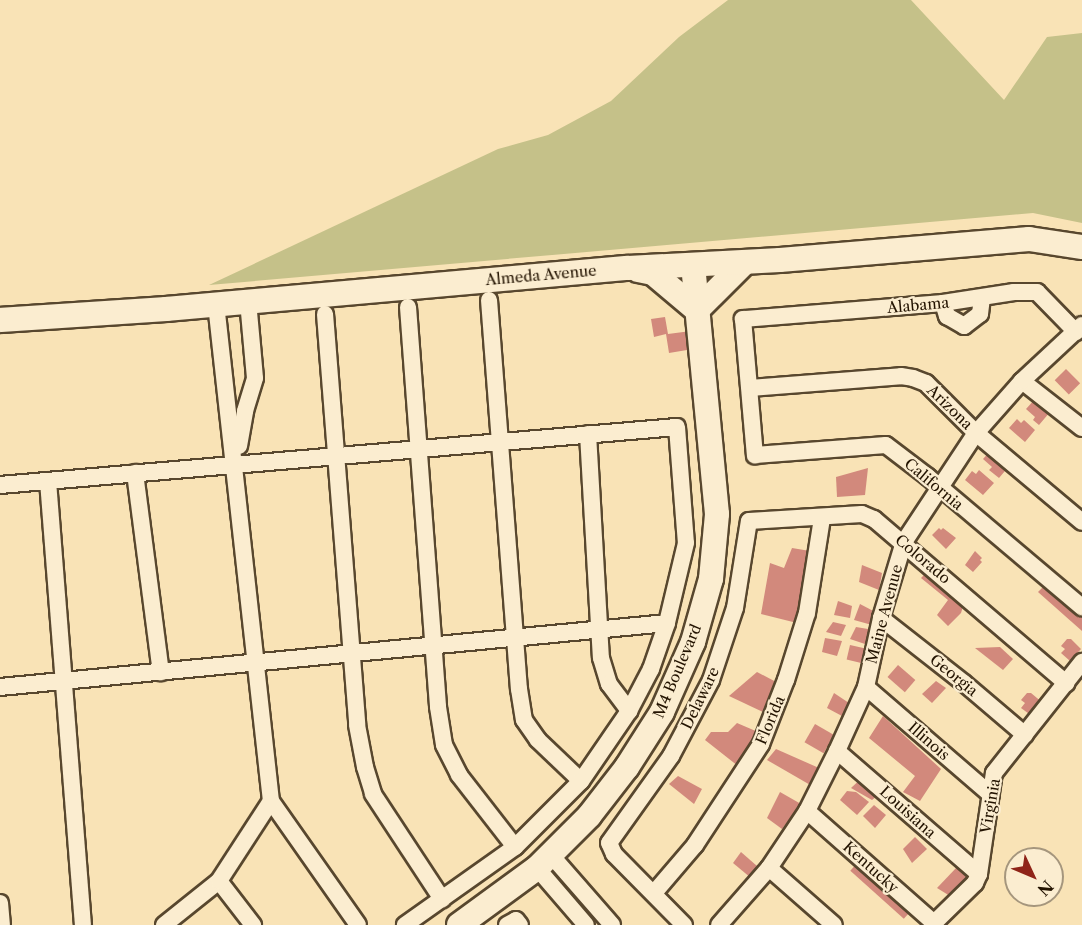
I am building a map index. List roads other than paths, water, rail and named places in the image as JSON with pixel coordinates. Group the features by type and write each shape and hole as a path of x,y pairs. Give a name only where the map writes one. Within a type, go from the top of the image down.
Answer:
{"main road":[{"name":"Almeda Avenue","path":"0,320 216,304 628,268 745,262 1029,239 1082,248"},
{"path":"628,268 653,273 697,310 745,262"},
{"name":"M4 Boulevard","path":"459,925 544,861 589,816 627,767 662,712 693,642 711,579 717,514 693,265"}],"street":[{"name":"Alabama","path":"750,388 743,320 943,303 1014,292 1037,292 1079,328"},
{"path":"943,303 947,316 964,326 980,314 982,298"},
{"path":"489,300 515,638 524,720 538,740 581,781"},
{"path":"235,465 245,411 255,378 248,301"},
{"path":"216,304 271,801 358,925"},
{"path":"408,307 438,707 444,745 459,775 515,848"},
{"path":"325,314 357,724 374,794 442,899"},
{"name":"Maine Avenue","path":"725,923 769,868 807,810 837,751 866,687 881,618 903,542 976,433 1022,381 1079,328"},
{"name":"Arizona","path":"750,388 901,376 926,383 976,433 1082,522"},
{"path":"1022,381 1082,428"},
{"name":"California","path":"750,388 755,455 886,445 1082,607"},
{"path":"0,485 677,427 686,543 667,623 651,669 629,711 581,781 515,848 405,925"},
{"path":"588,434 601,658 609,684 629,711"},
{"path":"135,473 161,672"},
{"path":"48,481 83,925"},
{"name":"Colorado","path":"749,521 862,514 874,519 1066,683"},
{"name":"Florida","path":"654,893 695,845 761,744 786,680 807,613 822,518"},
{"name":"Delaware","path":"654,893 614,854 609,843 671,756 711,680 735,608 749,521"},
{"name":"Georgia","path":"881,618 964,683 1025,735"},
{"path":"0,687 667,623"},
{"name":"Virginia","path":"933,924 975,883 979,874 994,773 1082,662"},
{"name":"Illinois","path":"866,687 991,795"},
{"name":"Louisiana","path":"837,751 979,874"},
{"path":"164,925 219,881 271,801"},
{"name":"Kentucky","path":"807,810 933,924"},
{"path":"544,861 586,925"},
{"path":"544,861 612,925"},
{"path":"769,868 834,925"},
{"path":"219,881 253,925"},
{"path":"654,893 684,925"},
{"path":"0,903 2,925"},
{"path":"507,925 516,920 520,925"}]}
